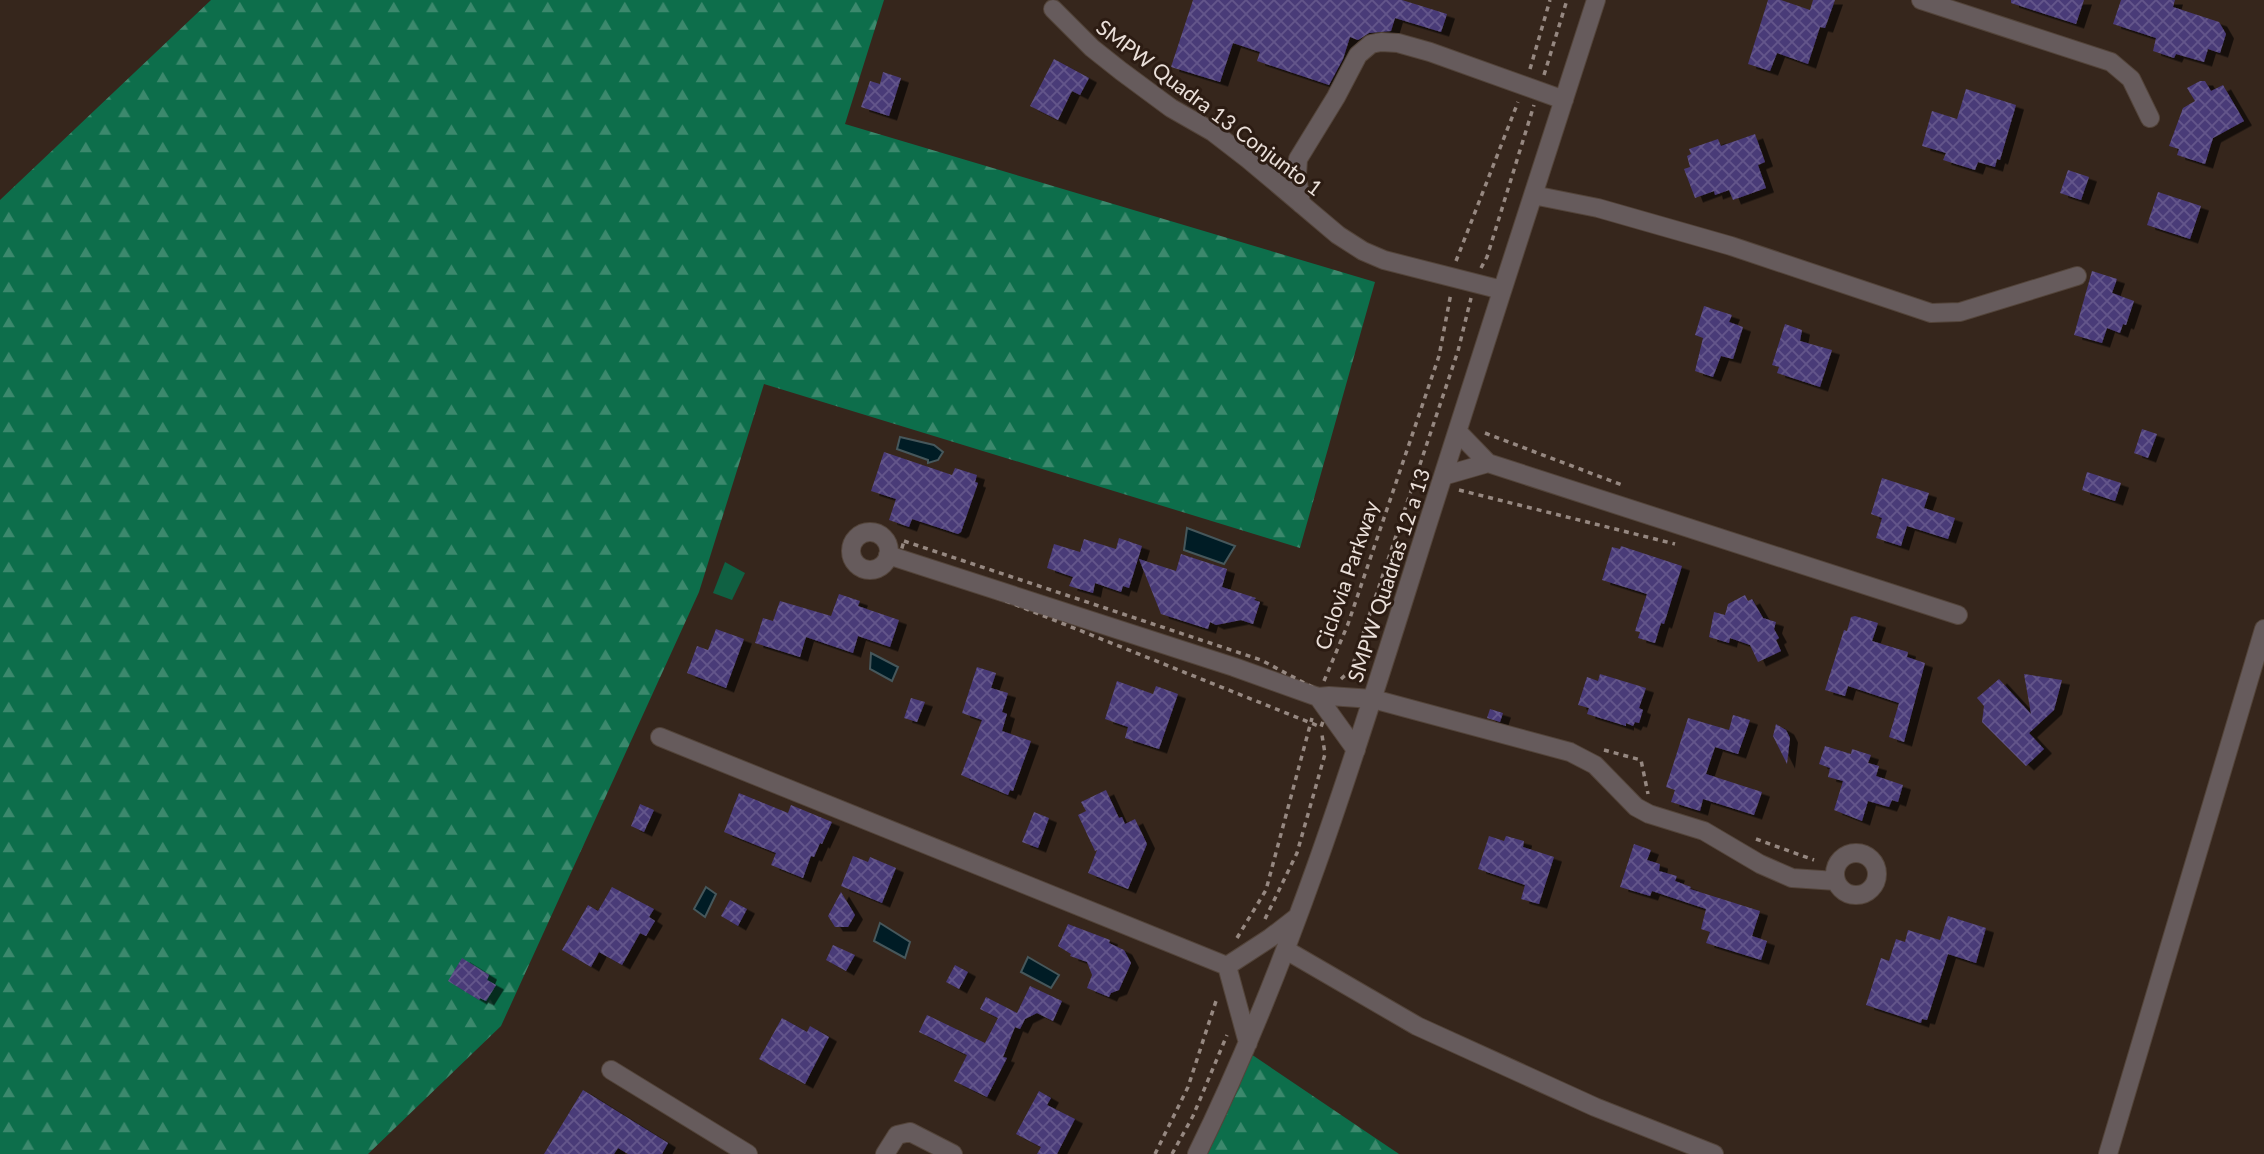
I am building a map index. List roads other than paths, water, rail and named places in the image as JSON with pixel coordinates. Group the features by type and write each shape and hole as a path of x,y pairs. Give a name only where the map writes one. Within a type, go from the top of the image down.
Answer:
{"street":[{"name":"SMPW Quadras 12 a 13","path":"1197,1154 1248,1043 1286,950 1356,750 1595,0"},
{"path":"1921,0 2111,62 2131,79 2150,118"},
{"name":"SMPW Quadra 13 Conjunto 1","path":"1053,9 1092,48 1121,71 1159,100 1213,132 1338,235 1363,251 1384,260 1454,275 1502,290"},
{"path":"1301,204 1298,159 1365,47 1381,41 1398,43 1564,100"},
{"path":"1533,195 1598,208 1731,246 1931,313 1960,312 2077,276"},
{"path":"1458,432 1488,463 1958,615"},
{"path":"1443,476 1488,463"},
{"path":"888,555 1322,695 1373,699 1570,752 1595,765 1636,807 1648,814 1704,831 1760,864 1792,878 1836,881"},
{"path":"2108,1154 2264,628"},
{"path":"1322,695 1356,750"},
{"path":"660,737 1227,966"},
{"path":"1227,966 1296,918"},
{"path":"1286,950 1417,1026 1595,1107 1714,1154"},
{"path":"1227,966 1248,1043"},
{"path":"611,1070 748,1154"},
{"path":"885,1154 897,1135 910,1132 953,1154"}],"water":[{"path":"900,437 934,445 943,452 938,460 928,463 928,460 897,449"},
{"path":"1187,528 1235,546 1224,564 1184,550"},
{"path":"871,653 898,667 892,681 870,669"},
{"path":"706,887 716,894 705,917 694,909"},
{"path":"880,923 910,942 905,958 874,941"},
{"path":"1028,957 1059,975 1051,988 1021,972"}]}
